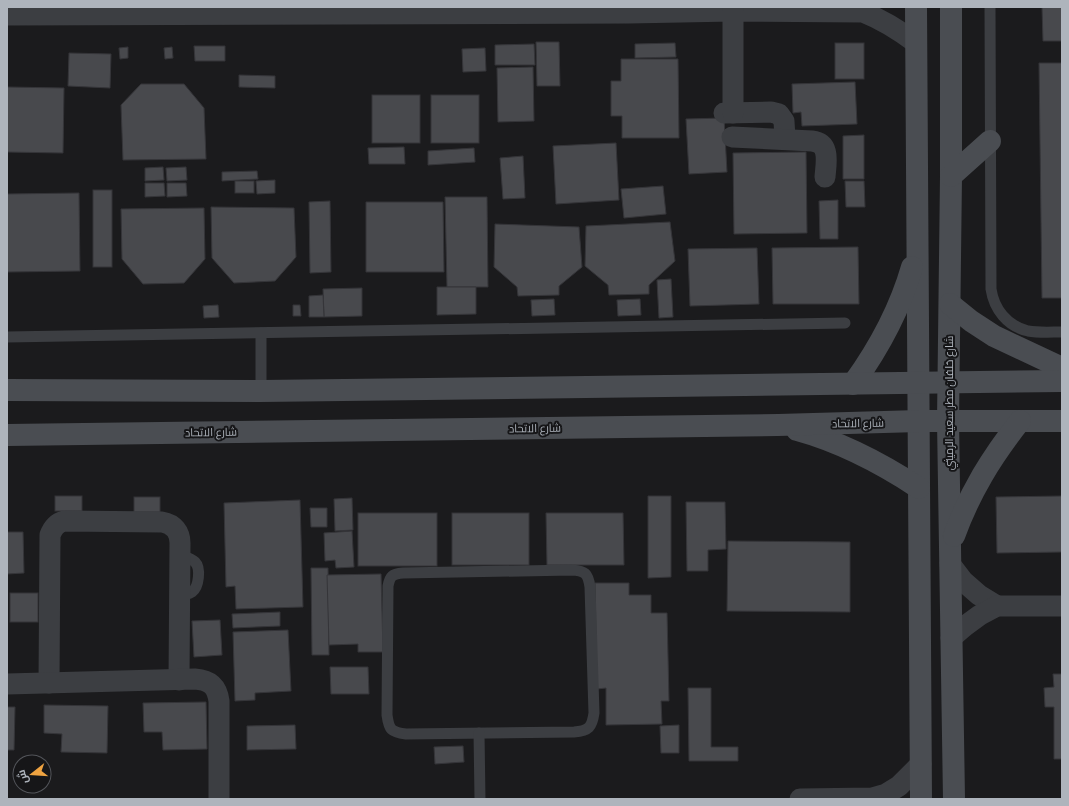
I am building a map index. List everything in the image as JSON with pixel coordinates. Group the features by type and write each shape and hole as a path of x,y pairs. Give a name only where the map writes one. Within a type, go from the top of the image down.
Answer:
{"main road":[{"path":"916,7 921,799"},
{"name":"شارع خلفان مطر سعيد الرميثي","path":"951,7 951,176 948,421 954,799"},
{"path":"951,176 990,141"},
{"path":"853,384 880,344 895,313 908,282 917,248"},
{"path":"950,304 971,322 994,336 1062,368"},
{"path":"7,390 261,391 1062,381"},
{"name":"شارع الاتحاد","path":"7,435 778,425 919,421 1062,421"},
{"path":"950,555 961,516 975,488 991,460 1020,421"},
{"path":"778,425 814,435 849,448 882,465 919,488"}],"street":[{"path":"15,12 870,10 877,18 891,25 916,43"},
{"path":"733,11 728,113 770,112 779,114 784,121 785,139"},
{"path":"732,137 785,139 820,143 826,154 825,177"},
{"path":"49,683 49,540 55,526 64,521 162,522 168,523 176,529 180,538 179,680"},
{"path":"950,555 963,582 979,595 997,606"},
{"path":"951,638 980,615 997,606 1062,606"},
{"path":"7,684 202,679 209,682 218,694 219,701 219,799"},
{"path":"800,799 873,799 886,794 899,786 921,764"}],"lane":[{"path":"990,7 991,289 993,298 1001,314 1017,327 1028,331 1062,332"},
{"path":"7,337 845,323"},
{"path":"261,333 261,391"},
{"path":"572,570 586,573 589,579 590,587 593,722 582,732 479,733 406,734 391,731 388,724 387,715 388,586 391,576 396,574 572,570"},
{"path":"479,733 480,799"}],"building":[{"path":"1042,7 1062,7 1062,41 1043,41"},
{"path":"536,42 559,42 560,86 537,86"},
{"path":"675,43 676,57 635,58 635,44"},
{"path":"835,43 864,43 864,79 835,79"},
{"path":"534,44 535,65 495,65 495,45"},
{"path":"194,46 225,46 225,61 195,61"},
{"path":"128,47 128,58 120,59 119,48"},
{"path":"172,47 173,58 165,59 164,48"},
{"path":"485,48 486,71 463,72 462,49"},
{"path":"69,53 111,54 110,88 68,86"},
{"path":"621,59 678,59 679,138 622,138 622,116 611,116 611,81 621,81"},
{"path":"1039,63 1062,63 1062,298 1042,298"},
{"path":"533,67 534,121 498,122 497,68"},
{"path":"239,75 275,76 275,88 239,87"},
{"path":"855,82 857,124 802,126 801,112 793,113 792,84"},
{"path":"141,84 184,84 204,108 206,159 123,160 121,105"},
{"path":"7,87 64,88 63,153 7,152"},
{"path":"372,95 420,95 420,143 372,143"},
{"path":"431,95 479,95 479,143 431,143"},
{"path":"724,118 727,172 689,174 686,119"},
{"path":"864,135 864,179 843,179 843,136"},
{"path":"616,143 619,200 556,204 553,146"},
{"path":"404,147 405,164 369,164 368,148"},
{"path":"474,148 475,162 428,165 428,151"},
{"path":"806,152 807,233 734,234 733,153"},
{"path":"523,156 525,198 503,199 500,158"},
{"path":"163,167 164,180 145,181 145,168"},
{"path":"186,167 187,180 167,181 166,168"},
{"path":"257,171 258,179 222,181 222,172"},
{"path":"275,180 275,193 257,194 256,181"},
{"path":"235,181 254,181 254,193 235,193"},
{"path":"845,181 864,181 865,207 846,207"},
{"path":"145,183 164,183 165,196 145,197"},
{"path":"167,183 186,183 187,196 167,197"},
{"path":"663,186 666,214 624,218 621,189"},
{"path":"93,190 112,190 112,267 93,267"},
{"path":"79,193 80,271 7,272 7,194"},
{"path":"445,197 487,197 488,287 447,287"},
{"path":"838,200 838,239 820,239 819,201"},
{"path":"330,201 331,272 310,273 309,202"},
{"path":"366,202 443,202 444,272 366,272"},
{"path":"211,207 294,208 296,257 275,281 234,283 212,258"},
{"path":"204,208 205,259 184,283 143,284 122,259 121,209"},
{"path":"670,222 675,261 649,285 649,294 609,295 608,285 585,266 586,226"},
{"path":"495,224 579,227 582,267 559,286 559,295 518,296 517,287 494,267"},
{"path":"858,247 859,304 773,304 772,248"},
{"path":"757,248 759,304 690,306 688,249"},
{"path":"671,279 673,317 659,318 657,280"},
{"path":"437,287 476,287 476,314 437,315"},
{"path":"362,288 362,316 324,317 323,289"},
{"path":"323,295 324,317 309,317 309,296"},
{"path":"554,299 555,315 532,316 531,300"},
{"path":"640,299 641,315 618,316 617,300"},
{"path":"218,305 219,317 204,318 203,306"},
{"path":"293,305 300,305 301,316 293,316"},
{"path":"55,496 82,496 82,511 55,511"},
{"path":"648,496 671,496 671,577 648,578"},
{"path":"1062,496 1062,552 997,553 996,497"},
{"path":"134,497 160,497 160,512 134,512"},
{"path":"352,498 353,530 335,531 334,499"},
{"path":"300,500 303,607 236,609 235,586 226,587 224,503"},
{"path":"686,502 725,502 726,549 708,550 708,571 687,571"},
{"path":"310,508 327,508 327,527 311,527"},
{"path":"358,513 437,513 437,566 358,566"},
{"path":"452,513 529,513 529,565 452,565"},
{"path":"546,513 623,513 624,565 547,565"},
{"path":"352,531 354,567 336,568 335,560 325,561 324,533"},
{"path":"7,532 23,532 24,573 7,574"},
{"path":"728,541 850,542 850,612 727,611"},
{"path":"311,568 328,568 329,655 312,655"},
{"path":"381,574 383,652 358,652 358,644 329,645 327,575"},
{"path":"595,583 629,583 629,595 651,595 651,613 667,613 669,701 661,701 662,724 606,725 606,688 597,689"},
{"path":"10,593 38,593 38,622 10,622"},
{"path":"280,612 280,626 233,628 232,614"},
{"path":"220,620 222,655 194,657 192,621"},
{"path":"288,630 291,691 255,693 255,700 235,701 233,632"},
{"path":"330,667 368,667 369,694 331,694"},
{"path":"1053,674 1062,674 1062,759 1054,759 1054,707 1045,707 1044,688 1054,687"},
{"path":"688,688 711,688 711,747 738,747 738,761 689,761"},
{"path":"206,702 207,749 163,750 162,732 144,732 143,703"},
{"path":"44,705 108,706 107,753 61,752 62,734 44,733"},
{"path":"7,707 15,707 14,750 7,750"},
{"path":"295,725 296,749 247,750 247,726"},
{"path":"679,725 679,753 661,753 660,726"},
{"path":"463,746 464,762 435,764 434,747"}]}
